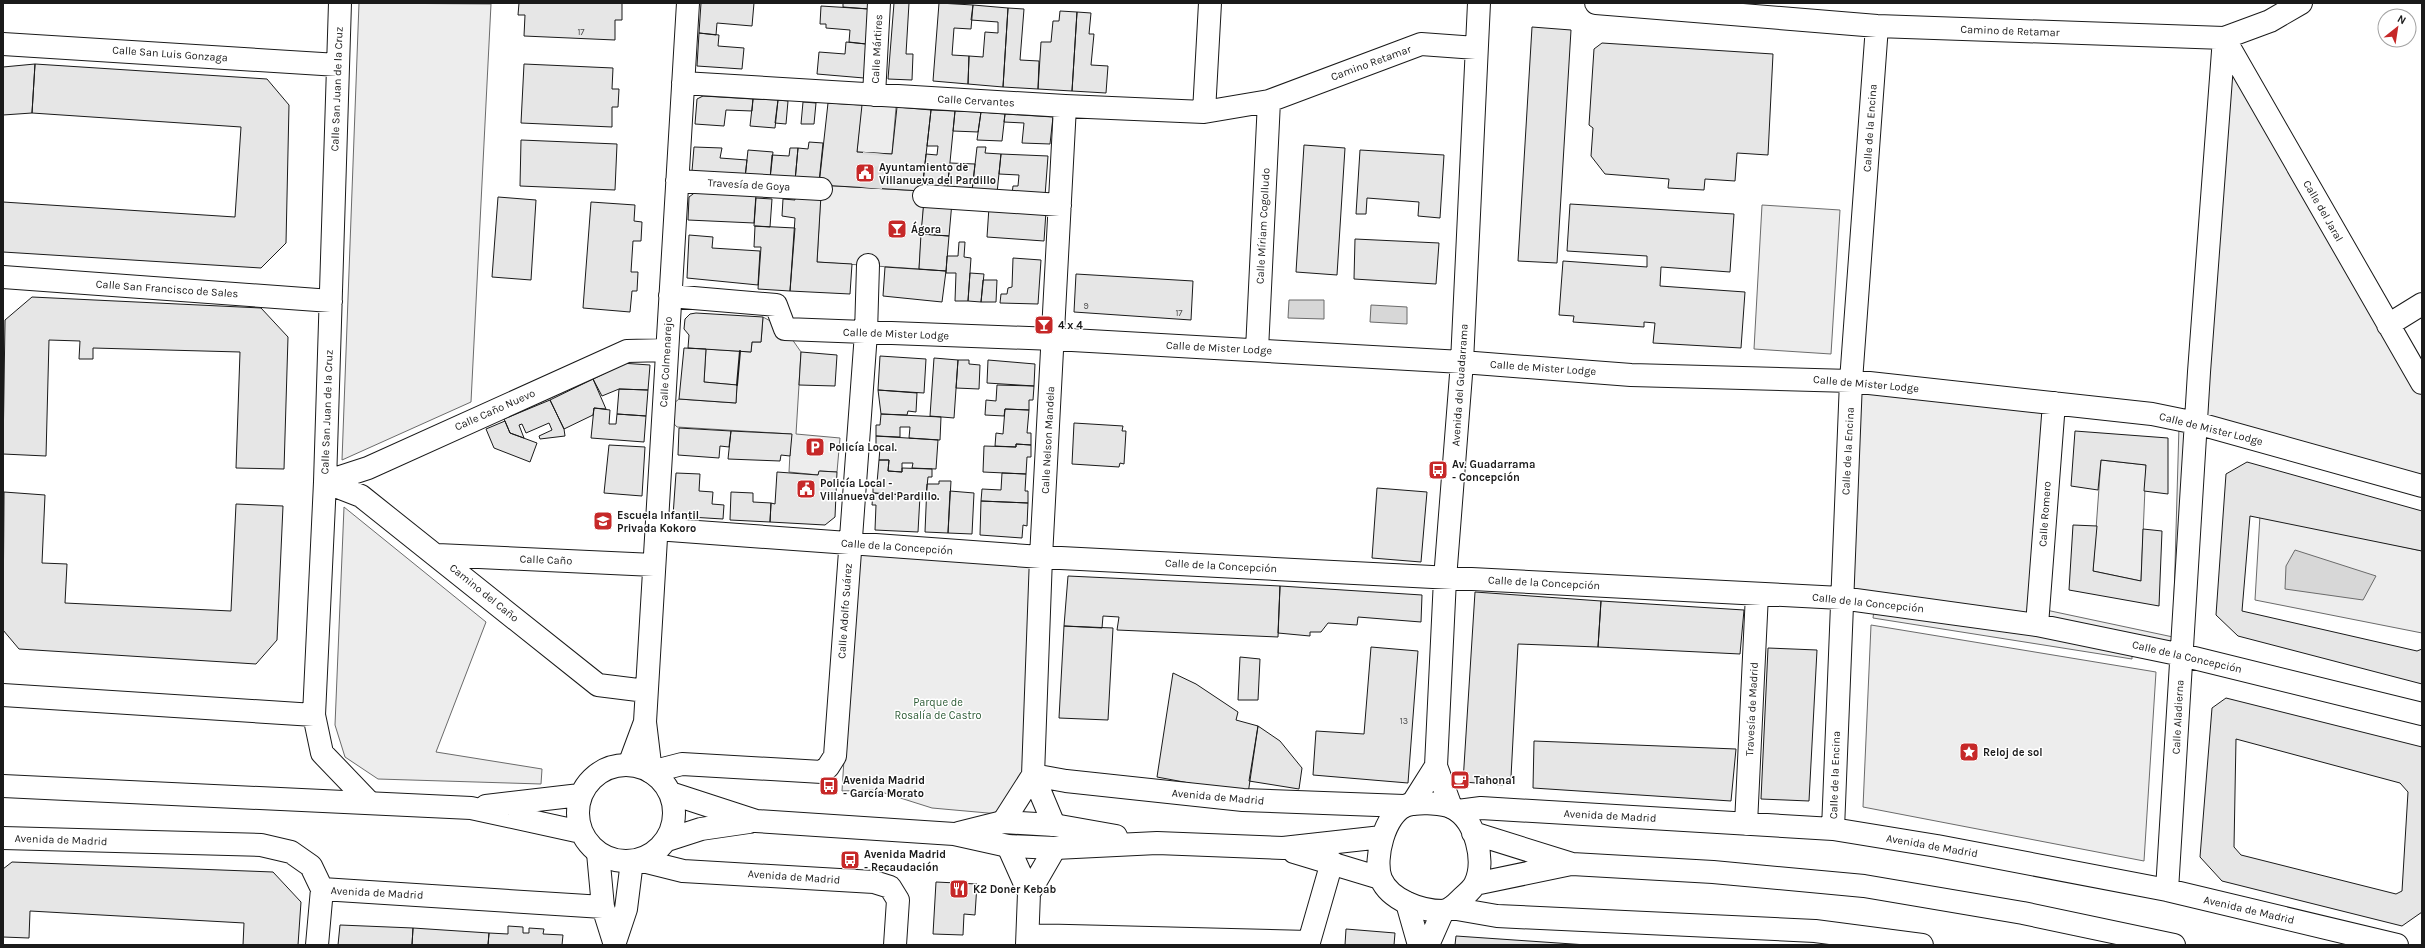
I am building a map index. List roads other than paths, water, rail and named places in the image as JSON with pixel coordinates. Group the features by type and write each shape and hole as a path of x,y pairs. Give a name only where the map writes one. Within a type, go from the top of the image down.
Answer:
{"street":[{"name":"Calle San Juan de la Cruz","path":"340,3 325,482 314,715 322,753 368,802"},
{"name":"Calle Colmenarejo","path":"651,772 644,722 688,3"},
{"name":"Calle Mártires","path":"874,95 880,3"},
{"path":"1204,112 1210,3"},
{"name":"Avenida del Guadarrama","path":"1455,809 1436,766 1445,579 1462,362 1479,3"},
{"name":"Camino de Retamar","path":"1596,3 1719,7 1877,26 2224,38 2270,21 2301,3"},
{"name":"Calle de la Encina","path":"1833,829 1841,598 1852,381 1877,26"},
{"name":"Calle del Jaral","path":"2224,38 2422,383"},
{"name":"Calle Aladierna","path":"2168,890 2196,423 2224,38"},
{"name":"Calle San Luis Gonzaga","path":"3,44 338,65"},
{"name":"Camino Retamar","path":"1269,101 1422,44 1476,48"},
{"name":"Calle Cervantes","path":"683,84 1065,106 1204,112 1269,101"},
{"name":"Calle Míriam Cogolludo","path":"1257,350 1269,101"},
{"name":"Calle Nelson Mandela","path":"1033,775 1041,557 1054,339 1065,106"},
{"name":"Travesía de Goya","path":"677,181 822,189"},
{"path":"924,196 1060,205"},
{"name":"Calle Adolfo Suárez","path":"651,772 682,764 811,773 822,772 828,767 835,756 866,333 868,265"},
{"name":"Calle San Francisco de Sales","path":"3,277 331,301"},
{"name":"Calle de Mister Lodge","path":"670,296 776,305 785,329 1054,339 1257,350 1462,362 1632,375 1852,381 2152,414 2196,423 2422,486"},
{"path":"2388,325 2422,304"},
{"name":"Calle Caño Nuevo","path":"325,482 368,468 627,351 667,350"},
{"name":"Calle Romero","path":"2037,625 2054,403"},
{"name":"Camino del Caño","path":"325,482 361,496 598,685 646,691"},
{"name":"Calle de la Concepción","path":"656,528 850,544 1041,557 1445,579 1841,598 2037,625 2182,656 2422,714"},
{"name":"Calle Caño","path":"437,556 654,564"},
{"name":"Travesía de Madrid","path":"1746,824 1758,594"},
{"path":"3,695 314,715"},
{"name":"Calle Colmenarejo","path":"629,765 644,722"},
{"path":"667,840 674,817 670,793 662,781 651,772 629,765 614,766 599,772 588,783 580,796 577,820 580,832 588,844 598,853 609,859 636,861 659,848 667,840 701,829 756,821 954,834 1008,846 1055,848 1157,843 1283,848 1382,837"},
{"name":"Avenida del Guadarrama","path":"1408,805 1436,766"},
{"path":"1003,822 1033,775"},
{"path":"1033,775 1054,825"},
{"name":"Avenida de Madrid","path":"1033,775 1066,781 1243,800 1408,805"},
{"path":"3,786 472,808 580,832"},
{"path":"670,793 756,821"},
{"path":"472,808 580,796"},
{"path":"1380,878 1379,858 1382,837 1393,816 1408,805 1426,803 1455,809 1467,821 1478,848 1479,867 1475,884"},
{"name":"Avenida de Madrid","path":"1455,809 1481,808 1833,829 1937,846 2168,890 2397,945"},
{"path":"954,834 1003,822 1054,825 1157,843"},
{"path":"1473,833 1572,864 1714,872 1864,886 2023,913 2174,945"},
{"name":"Avenida de Madrid","path":"3,838 261,845 291,852 311,866 322,889 603,906"},
{"path":"1008,846 1029,893 1028,940 1309,942 1332,862"},
{"path":"1029,893 1055,848"},
{"path":"1283,848 1380,878 1396,897 1407,903 1497,916 1922,945"},
{"path":"598,853 603,906 614,944"},
{"path":"614,944 626,909 636,861"},
{"name":"Avenida de Madrid","path":"636,861 683,871 874,882 890,887 898,900 895,945"},
{"path":"1428,945 1447,909 1475,884 1572,864"},
{"path":"317,945 322,889"},
{"path":"1407,903 1419,945"}],"tunnel":[{"path":"871,188 874,153"}],"place":[{"name":"Ayuntamiento de Villanueva del Pardillo","path":"865,173"},
{"name":"Ágora","path":"897,229"},
{"name":"4 x 4","path":"1044,325"},
{"name":"Policía Local.","path":"815,447"},
{"name":"Av. Guadarrama - Concepción","path":"1438,470"},
{"name":"Policía Local - Villanueva del Pardillo.","path":"806,489"},
{"name":"Escuela Infantil Privada Kokoro","path":"603,521"},
{"name":"Reloj de sol","path":"1969,752"},
{"name":"Tahona1","path":"1460,780"},
{"name":"Avenida Madrid - García Morato","path":"829,786"},
{"name":"Avenida Madrid - Recaudación","path":"850,860"},
{"name":"K2 Doner Kebab","path":"959,889"}],"park label":[{"name":"Parque de Rosalía de Castro","path":"938,708"}]}
